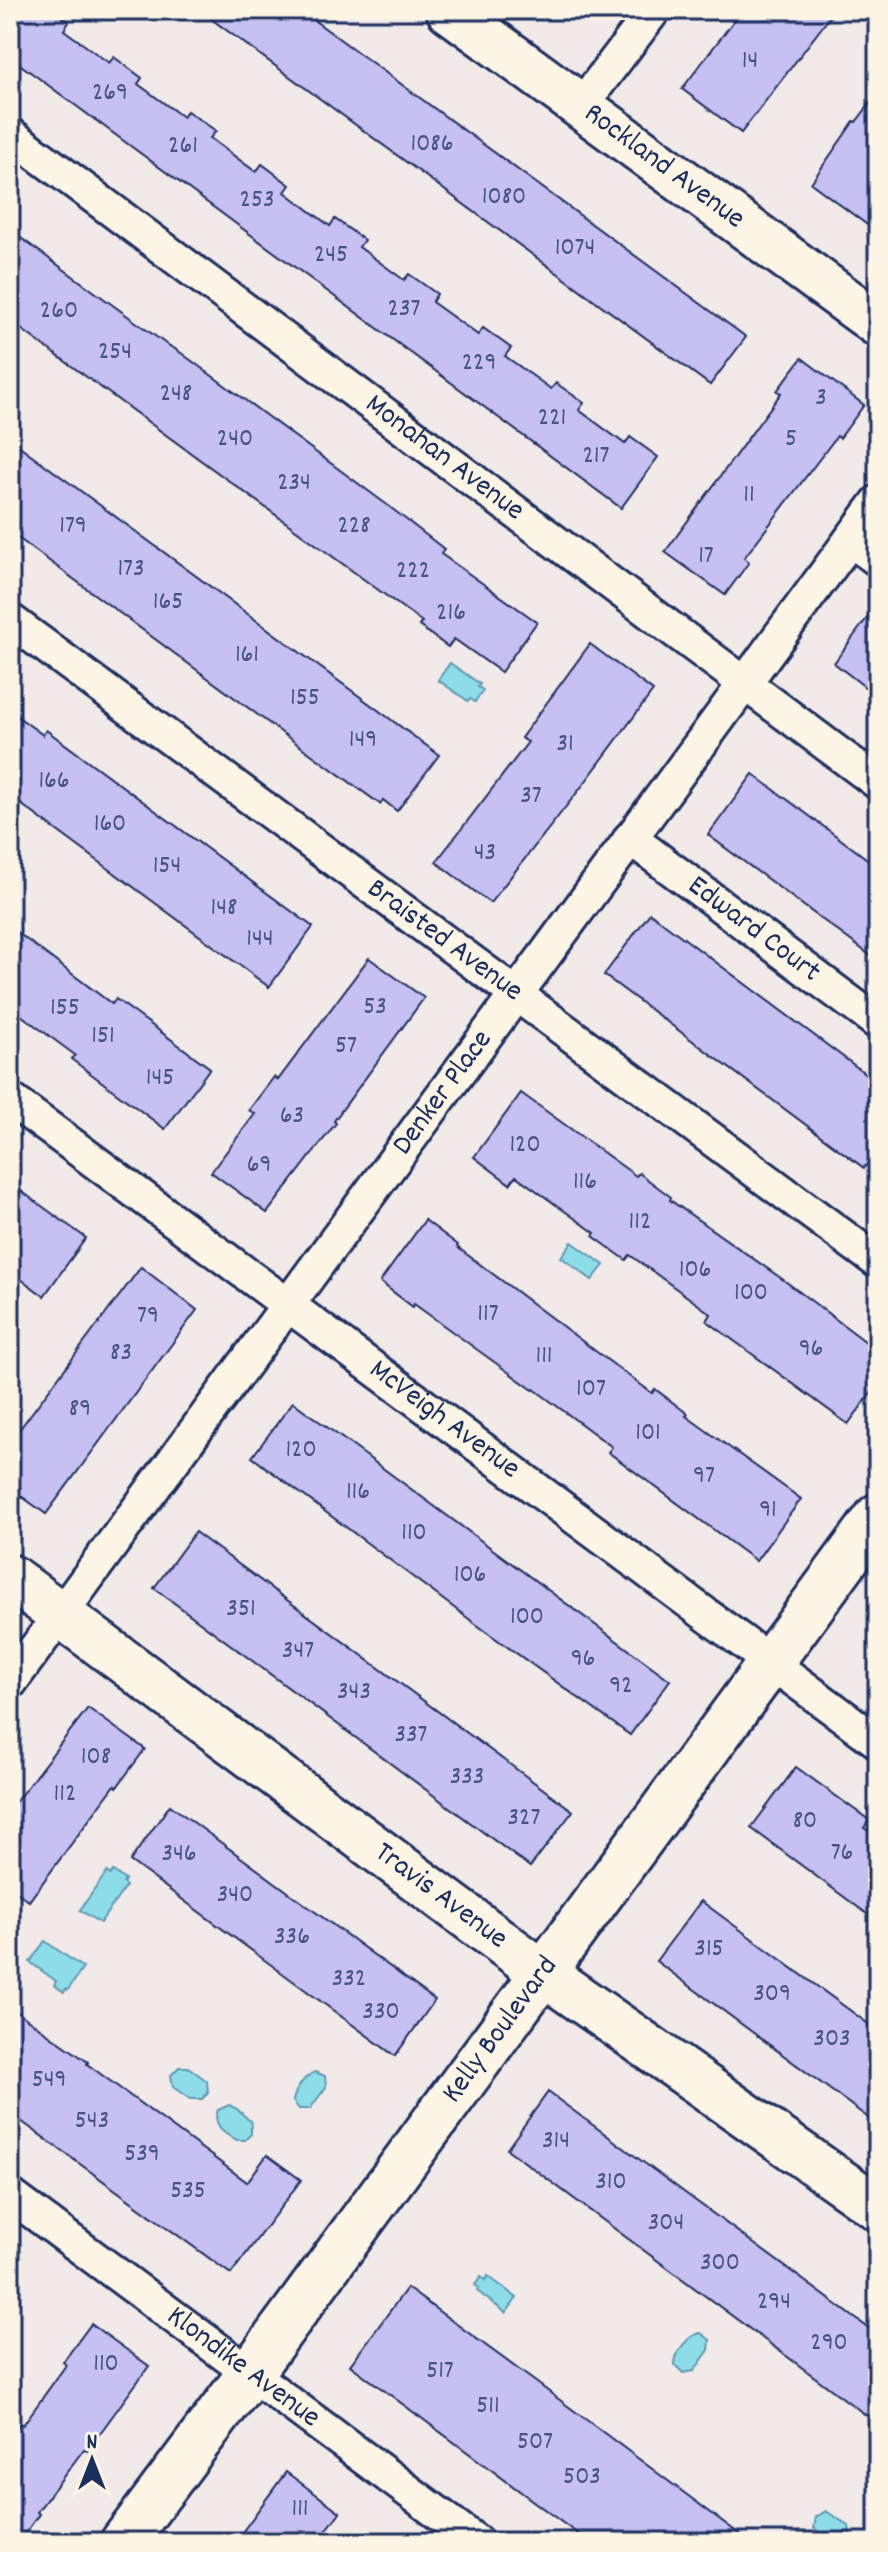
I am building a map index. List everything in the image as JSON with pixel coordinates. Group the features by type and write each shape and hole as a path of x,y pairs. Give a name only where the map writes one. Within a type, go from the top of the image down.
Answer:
{"street":[{"name":"Rockland Avenue","path":"449,10 878,324"},
{"path":"581,106 654,10"},
{"name":"Monahan Avenue","path":"10,134 878,783"},
{"name":"Denker Place","path":"10,1683 878,502"},
{"path":"850,540 878,560"},
{"name":"Braisted Avenue","path":"10,620 878,1262"},
{"name":"Edward Court","path":"630,838 878,1023"},
{"name":"McVeigh Avenue","path":"10,1099 878,1742"},
{"name":"Kelly Boulevard","path":"123,2542 878,1516"},
{"name":"Travis Avenue","path":"10,1577 543,1973 878,2208"},
{"name":"Klondike Avenue","path":"10,2195 477,2542"}],"water":[{"path":"450,663 480,684 478,687 483,690 475,702 468,701 438,680"},
{"path":"572,1242 604,1265 592,1280 561,1257"},
{"path":"113,1871 125,1880 123,1883 126,1886 100,1923 80,1910 107,1872 110,1875"},
{"path":"45,1941 83,1968 64,1992 54,1985 56,1981 30,1962"},
{"path":"179,2067 188,2067 207,2081 208,2093 202,2099 190,2099 173,2087 171,2075"},
{"path":"315,2072 325,2076 326,2087 310,2109 299,2109 293,2101 296,2092 304,2080"},
{"path":"229,2105 251,2122 251,2134 245,2140 237,2140 224,2131 216,2120 218,2110"},
{"path":"488,2276 517,2298 506,2313 477,2291 479,2288 475,2285 481,2277 485,2280"},
{"path":"701,2333 710,2340 709,2350 694,2371 683,2373 675,2365 677,2355 687,2341"},
{"path":"826,2511 849,2526 850,2534 845,2542 831,2542 814,2528 816,2517"}],"building":[{"path":"10,10 53,10 69,22 64,30 109,63 114,57 142,78 138,84 183,117 187,111 216,131 210,138 256,172 262,164 290,185 285,192 330,226 335,219 364,240 359,247 404,280 409,274 437,294 432,302 478,335 483,328 511,348 505,356 551,389 556,383 584,403 579,410 625,444 630,437 658,457 621,508 10,57"},
{"path":"199,10 300,10 746,337 710,385"},
{"path":"742,10 835,10 741,133 682,89"},
{"path":"878,93 878,233 811,183 854,121"},
{"path":"10,230 386,504 444,549 441,554 537,622 501,672 454,639 448,647 419,626 422,622 10,321"},
{"path":"802,358 864,405 744,558 749,562 725,595 665,552 781,393 777,391"},
{"path":"10,439 439,755 397,811 383,800 380,804 10,532"},
{"path":"878,603 878,697 834,663"},
{"path":"590,644 653,691 490,903 436,862 528,742 521,738"},
{"path":"10,711 43,735 46,730 313,927 269,987 10,796"},
{"path":"753,774 878,867 878,961 708,835"},
{"path":"650,913 878,1083 878,1150 864,1168 604,975"},
{"path":"10,927 112,1004 116,999 210,1068 165,1129 71,1059 75,1055 10,1007"},
{"path":"369,958 424,998 334,1121 336,1123 267,1213 211,1172 255,1114 249,1110 274,1077 278,1080"},
{"path":"521,1093 636,1176 639,1173 671,1197 670,1200 878,1351 878,1384 848,1424 707,1321 711,1314 630,1255 626,1260 593,1236 595,1233 516,1176 510,1184 474,1157"},
{"path":"10,1183 86,1238 44,1296 10,1271"},
{"path":"425,1220 598,1353 652,1393 655,1389 688,1414 686,1416 801,1499 756,1561 608,1452 612,1447 534,1389 380,1282"},
{"path":"141,1267 197,1310 46,1514 10,1488 10,1442"},
{"path":"293,1402 670,1680 630,1735 252,1457"},
{"path":"195,1532 573,1811 530,1867 154,1588"},
{"path":"88,1708 145,1749 29,1901 10,1887 10,1809"},
{"path":"796,1767 869,1820 864,1828 878,1837 878,1922 751,1828"},
{"path":"170,1805 435,2000 395,2056 130,1861"},
{"path":"701,1901 878,2031 878,2125 656,1961"},
{"path":"10,2007 247,2182 267,2155 301,2180 231,2274 10,2113"},
{"path":"548,2092 878,2335 878,2424 507,2149"},
{"path":"407,2288 750,2542 589,2542 560,2521 350,2365"},
{"path":"91,2324 149,2366 87,2451 84,2449 37,2512 39,2514 19,2542 10,2542 10,2437 20,2423 23,2425"},
{"path":"286,2472 340,2512 318,2542 235,2542"}]}
